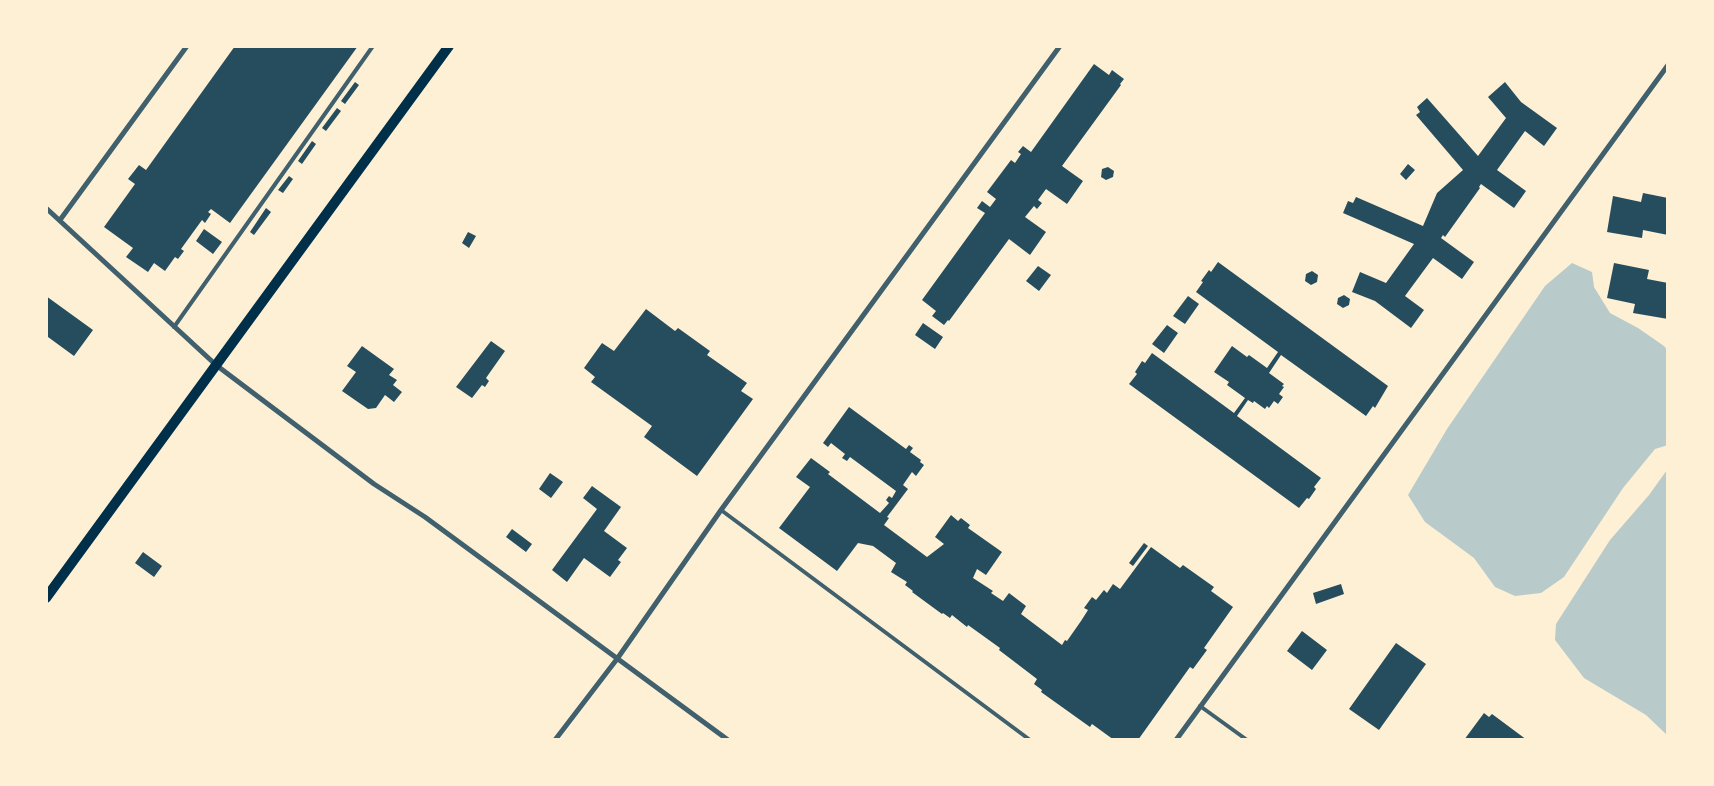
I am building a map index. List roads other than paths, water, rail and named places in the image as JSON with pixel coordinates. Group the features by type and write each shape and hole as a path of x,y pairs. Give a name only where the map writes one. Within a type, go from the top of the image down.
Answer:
{"main road":[{"path":"46,598 444,48"}],"street":[{"path":"60,220 187,46"},
{"path":"555,740 617,659 721,510 1060,46"},
{"path":"1176,740 1668,65"},
{"path":"46,208 216,365 374,484 425,517 728,740"}],"lane":[{"path":"174,326 373,46"},
{"path":"721,510 1030,740"},
{"path":"1200,706 1247,740"}]}
